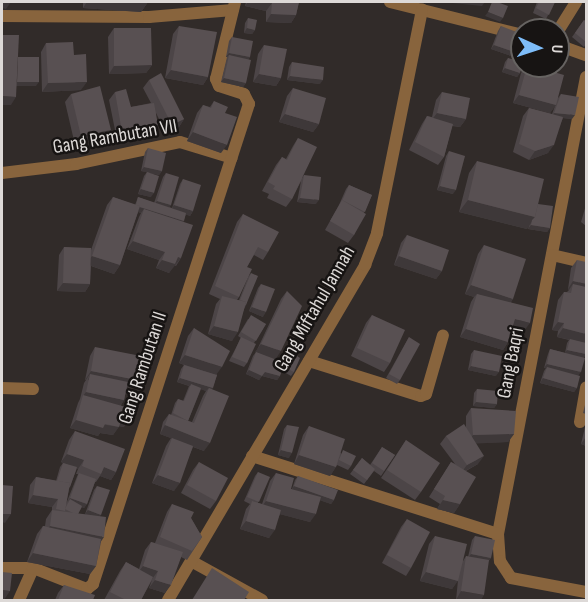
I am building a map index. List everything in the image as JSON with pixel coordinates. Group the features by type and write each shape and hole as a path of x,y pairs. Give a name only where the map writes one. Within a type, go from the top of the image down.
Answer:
{"street":[{"path":"390,2 510,32"},
{"path":"566,18 576,2"},
{"path":"2,16 149,17 234,6"},
{"name":"Gang Rambutan II","path":"33,568 87,589 93,584 232,158 248,98 219,86 216,72 234,6"},
{"name":"Gang Miftahul Jannah","path":"168,600 365,265 377,233 422,9"},
{"path":"570,50 586,56"},
{"name":"Gang Baqri","path":"586,77 498,534 500,561 511,578 586,592"},
{"name":"Gang Rambutan VII","path":"2,173 76,164 180,142 232,158"},
{"path":"552,255 586,263"},
{"path":"309,361 421,396 426,394 443,334"},
{"path":"2,388 33,389"},
{"path":"580,422 586,388"},
{"path":"252,456 498,534"},
{"path":"192,561 262,600"},
{"path":"2,568 33,568 19,600"}],"building":[{"path":"265,2 299,2 296,15 271,14 272,3"},
{"path":"492,2 508,6 503,18 488,12"},
{"path":"539,2 555,2 549,15 536,8"},
{"path":"248,18 257,20 255,30 247,28"},
{"path":"584,20 586,22 586,42 575,33"},
{"path":"179,26 217,32 208,77 171,70"},
{"path":"501,26 510,29 510,51 494,45"},
{"path":"114,28 151,28 152,65 114,66"},
{"path":"2,35 19,35 16,97 2,96"},
{"path":"232,37 253,41 250,57 229,53"},
{"path":"73,42 74,55 86,54 87,82 48,83 46,43"},
{"path":"264,45 287,49 281,78 259,74"},
{"path":"229,55 251,60 246,83 224,78"},
{"path":"18,57 39,57 39,82 17,82"},
{"path":"508,58 510,59 510,70 505,68"},
{"path":"292,62 324,67 323,80 290,76"},
{"path":"161,73 184,119 172,125 149,80"},
{"path":"524,78 563,78 556,105 519,95"},
{"path":"100,86 111,130 81,136 71,94"},
{"path":"293,88 326,98 319,124 285,114"},
{"path":"126,89 131,107 154,103 158,125 122,132 115,92"},
{"path":"442,92 470,98 466,119 437,113"},
{"path":"561,94 579,97 575,115 554,113"},
{"path":"214,101 228,107 225,113 237,117 227,145 193,132 203,105 211,108"},
{"path":"529,108 563,117 554,145 535,151 519,144"},
{"path":"427,116 453,124 444,157 415,142"},
{"path":"298,138 317,147 292,199 273,189 275,186 268,182 282,157 287,160"},
{"path":"148,148 166,153 162,171 144,167"},
{"path":"449,151 465,156 456,190 440,186"},
{"path":"477,161 544,179 535,217 468,200"},
{"path":"147,172 159,176 154,193 141,189"},
{"path":"166,173 179,177 171,205 157,201"},
{"path":"304,175 321,177 319,200 300,198"},
{"path":"183,179 201,185 193,211 174,205"},
{"path":"349,185 372,195 365,212 342,200"},
{"path":"113,197 140,206 120,265 92,256"},
{"path":"138,197 186,213 184,221 136,205"},
{"path":"342,200 366,214 354,235 330,221"},
{"path":"538,204 553,206 550,228 531,225"},
{"path":"144,209 193,225 181,258 178,257 175,264 162,260 165,252 133,241"},
{"path":"243,214 279,232 268,252 258,247 247,267 252,269 239,297 215,286"},
{"path":"407,235 449,250 442,271 399,256"},
{"path":"484,245 526,259 513,299 471,285"},
{"path":"64,247 91,248 90,284 63,283"},
{"path":"577,260 586,262 586,284 573,281"},
{"path":"251,273 258,276 245,305 246,302 240,300"},
{"path":"261,284 275,289 266,312 252,307"},
{"path":"573,284 586,287 586,334 563,328 564,323 558,322 564,292 571,293"},
{"path":"287,291 302,306 281,351 261,344"},
{"path":"477,294 533,308 530,323 515,319 508,342 466,329"},
{"path":"222,296 246,302 238,332 214,326"},
{"path":"251,315 266,324 256,341 241,332"},
{"path":"372,315 405,330 390,363 357,348"},
{"path":"194,328 230,351 222,367 185,355"},
{"path":"241,337 256,344 247,363 232,357"},
{"path":"409,337 420,344 400,380 389,374"},
{"path":"570,339 586,343 586,354 567,350"},
{"path":"95,347 141,356 137,380 91,371"},
{"path":"550,349 585,358 581,372 547,364"},
{"path":"474,350 502,356 499,372 471,366"},
{"path":"256,352 285,363 280,376 265,372 262,376 249,370"},
{"path":"294,354 300,358 294,372 286,368"},
{"path":"184,365 217,375 213,388 180,378"},
{"path":"547,367 580,376 577,388 543,378"},
{"path":"90,374 128,382 124,400 86,392"},
{"path":"191,384 201,388 188,421 173,413 178,399 184,401"},
{"path":"209,388 229,396 210,443 165,425 169,414 194,423"},
{"path":"477,389 498,391 497,404 476,402"},
{"path":"83,395 133,409 130,419 122,417 119,427 105,424 103,428 76,420"},
{"path":"471,408 516,411 514,434 473,435"},
{"path":"464,424 484,456 467,465 446,436"},
{"path":"287,425 299,427 292,453 281,450"},
{"path":"309,426 345,439 336,467 299,455"},
{"path":"75,431 125,449 116,472 104,467 101,474 82,466 84,460 67,454"},
{"path":"172,438 193,446 180,483 158,475"},
{"path":"406,440 440,463 421,492 387,470"},
{"path":"382,447 395,455 384,471 372,463"},
{"path":"343,450 356,456 351,466 339,460"},
{"path":"362,458 375,469 367,480 353,470"},
{"path":"199,462 228,478 216,501 187,485"},
{"path":"451,462 476,477 460,504 443,500 445,496 434,489"},
{"path":"63,463 77,467 70,487 70,483 57,481"},
{"path":"258,472 270,477 259,502 247,497"},
{"path":"79,473 96,479 87,504 70,498"},
{"path":"276,473 294,478 291,489 321,497 316,514 266,501"},
{"path":"298,476 338,490 334,500 294,486"},
{"path":"36,477 70,483 65,511 56,509 58,499 33,495"},
{"path":"2,485 13,486 11,514 2,514"},
{"path":"97,486 110,490 101,515 88,510"},
{"path":"70,499 82,506 78,514 65,509"},
{"path":"252,501 281,510 275,530 246,521"},
{"path":"172,504 194,512 191,518 202,537 192,551 160,537"},
{"path":"52,510 106,517 104,537 50,526"},
{"path":"407,519 430,532 411,568 387,555"},
{"path":"43,526 101,539 96,566 33,553"},
{"path":"435,536 467,544 458,581 426,572"},
{"path":"475,536 495,540 491,558 471,554"},
{"path":"151,542 183,552 171,585 155,580 158,571 143,566"},
{"path":"466,556 489,560 484,595 461,591"},
{"path":"126,562 153,577 141,600 126,600 110,592"},
{"path":"212,568 249,592 244,600 192,600"},
{"path":"2,572 12,573 10,591 2,590"},
{"path":"64,585 95,595 93,600 58,600"}]}
